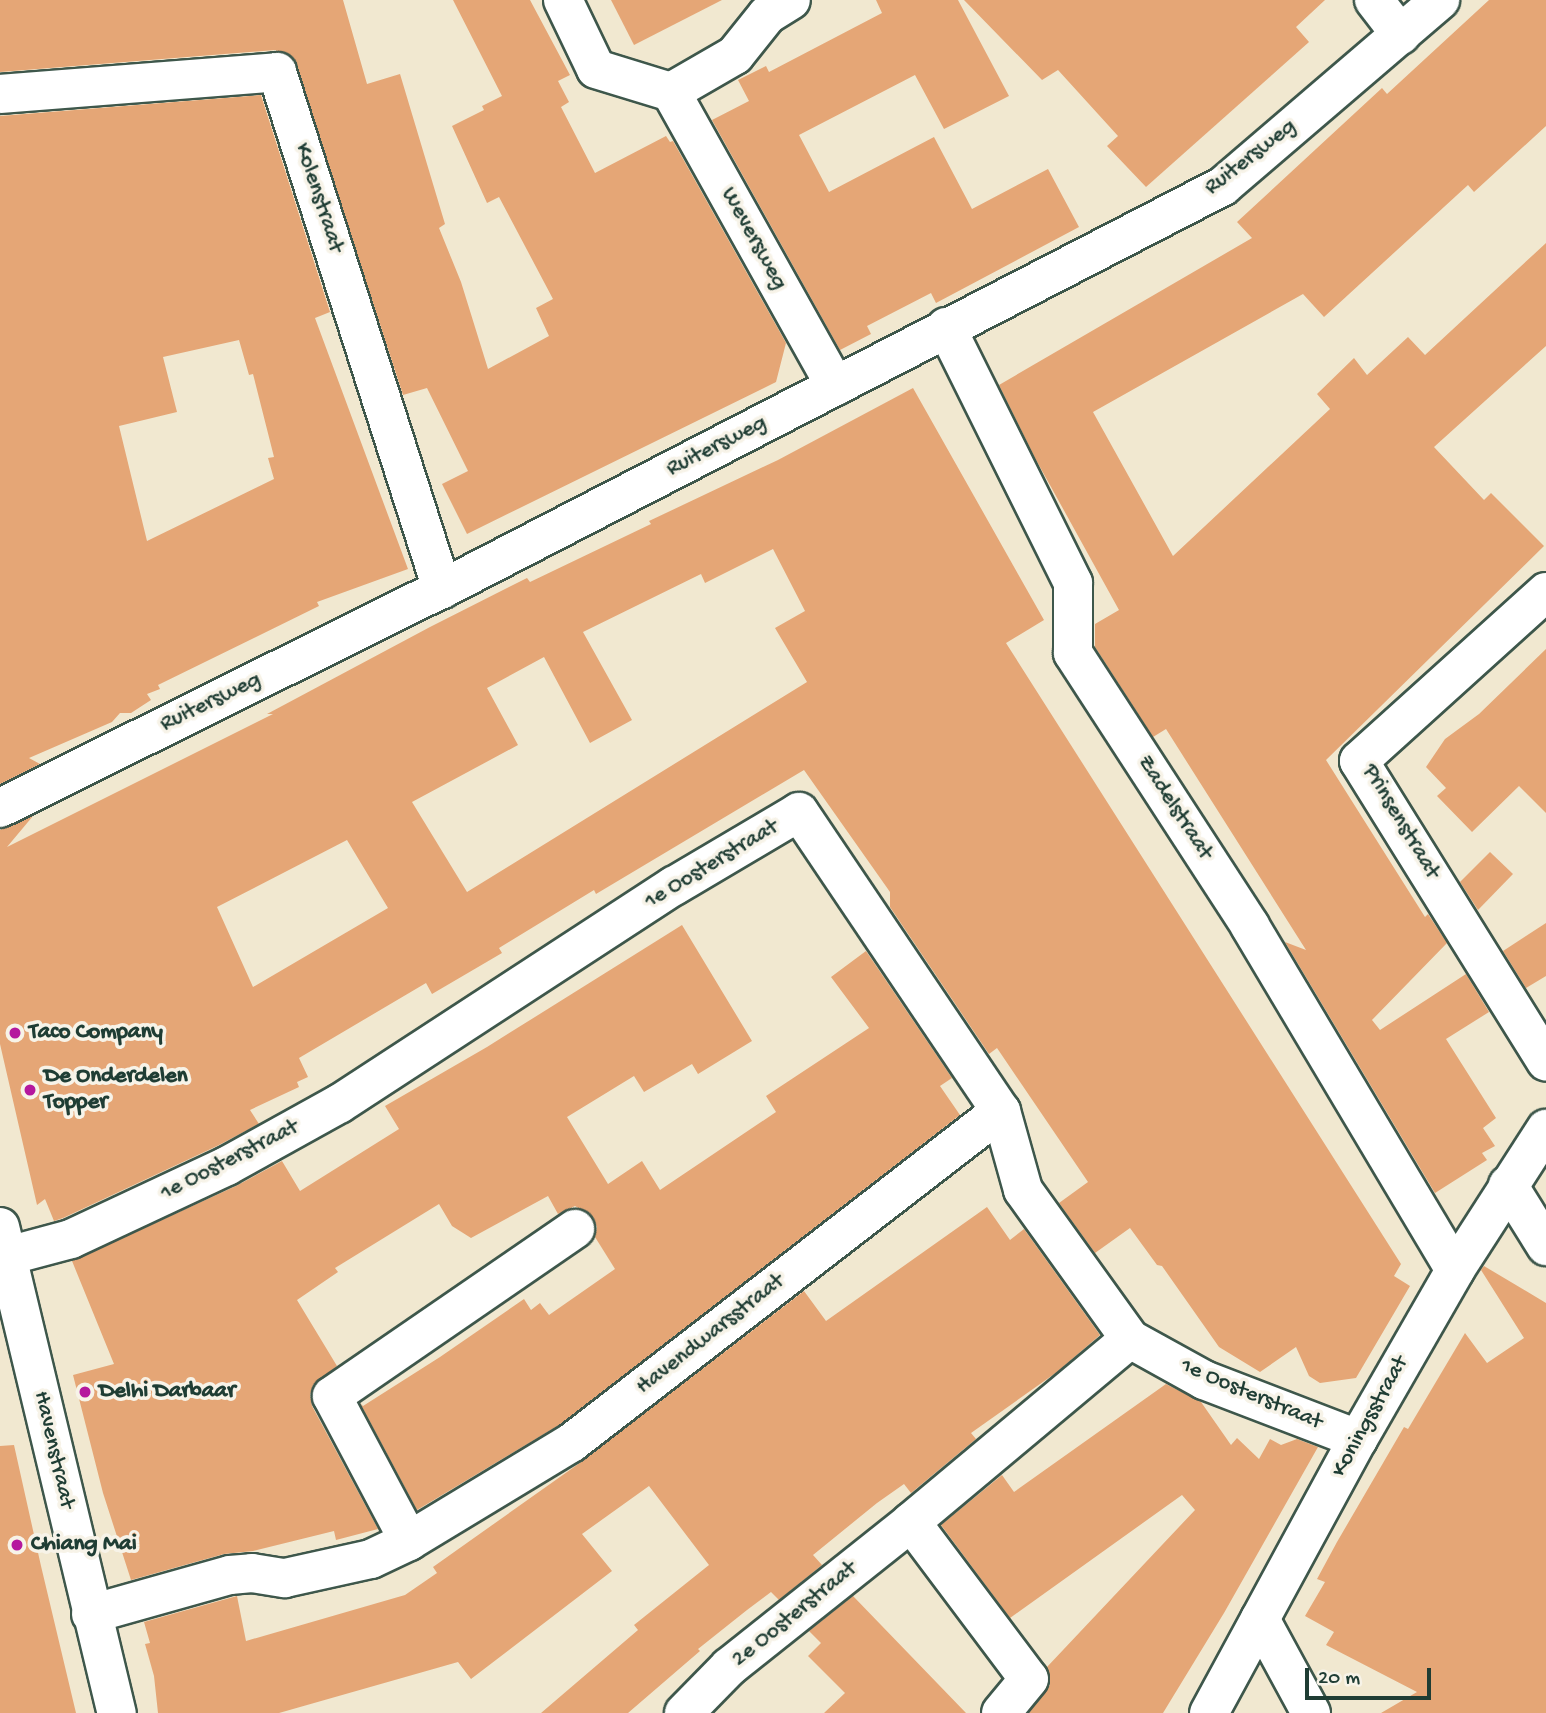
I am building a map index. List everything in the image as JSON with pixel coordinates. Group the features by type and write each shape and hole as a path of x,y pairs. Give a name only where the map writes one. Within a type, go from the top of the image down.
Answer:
{"street":[{"path":"563,0 596,69 671,92 735,55 767,15 791,0"},
{"path":"1374,0 1401,35"},
{"name":"Ruitersweg","path":"0,808 442,589 946,327 1223,187 1440,0"},
{"name":"Kolenstraat","path":"0,94 278,72 442,589"},
{"name":"Weversweg","path":"671,92 835,386"},
{"name":"Zadelstraat","path":"946,327 1073,583 1073,653 1250,926 1455,1270"},
{"name":"Prinsenstraat","path":"1546,592 1359,761 1546,1061"},
{"name":"1e Oosterstraat","path":"3,1247 71,1239 227,1166 339,1104 674,886 799,812 1001,1111 1023,1190 1130,1339 1204,1380 1358,1439"},
{"name":"Havendwarsstraat","path":"91,1614 230,1575 252,1573 285,1578 298,1576 371,1559 409,1541 571,1443 1001,1111"},
{"name":"Koningsstraat","path":"1209,1713 1358,1439 1455,1270 1546,1129"},
{"path":"1508,1185 1546,1246"},
{"path":"409,1541 332,1396 575,1229"},
{"name":"Havenstraat","path":"3,1247 117,1713"},
{"name":"2e Oosterstraat","path":"684,1713 729,1667 911,1522 1130,1339"},
{"path":"911,1522 1029,1679 1001,1713"},
{"path":"1260,1619 1311,1713"}],"building":[{"path":"0,0 343,0 367,84 400,74 445,224 439,228 461,282 488,369 549,336 536,308 553,299 499,197 487,203 452,126 484,110 482,106 502,96 453,0 530,0 570,75 558,81 569,102 561,107 595,173 666,136 670,142 673,141 786,343 776,382 467,534 442,484 468,471 427,388 403,395 293,57 275,50 0,72"},
{"path":"611,0 722,0 634,45"},
{"path":"876,0 958,0 1009,96 944,129 915,75 799,135 829,192 934,137 972,209 1048,169 1079,227 936,303 931,293 867,326 871,334 840,350 712,120 749,101 738,80 766,66 769,72 882,13"},
{"path":"964,0 1325,0 1296,27 1309,42 1146,187 1107,146 1118,136 1058,70 1042,80"},
{"path":"1489,0 1546,0 1546,126 1474,192 1468,185 1324,317 1303,294 1093,412 1173,556 1330,409 1317,394 1354,358 1367,375 1408,337 1425,355 1546,243 1546,346 1434,447 1484,500 1491,493 1544,546 1326,760 1425,917 1428,914 1447,943 1372,1020 1380,1030 1466,974 1489,1012 1446,1039 1496,1118 1483,1128 1495,1146 1482,1153 1487,1160 1435,1193 1285,942 1306,950 1166,729 1153,737 1095,647 1095,624 1119,610 1035,458 999,385 1252,238 1237,222 1382,88 1387,94"},
{"path":"261,95 330,312 315,318 408,569 317,602 319,606 158,685 160,689 147,694 151,700 131,713 120,713 112,722 29,758 40,764 0,784 0,116","holes":["239,340 249,375 253,374 274,457 268,458 274,479 147,541 119,426 177,412 163,357"]},
{"path":"913,388 1044,620 1006,643 1401,1264 1394,1276 1410,1286 1356,1378 1320,1383 1309,1376 1296,1347 1260,1372 1219,1347 1162,1266 1157,1265 1130,1228 1095,1253 1059,1203 1088,1182 997,1048 989,1054 890,907 890,892 804,770 596,894 594,890 499,948 502,953 432,994 426,983 299,1058 308,1077 297,1082 299,1087 250,1110 259,1124 63,1218 54,1221 45,1199 37,1205 0,1044 0,830 33,816 7,847 273,714 267,714 527,578 530,582 651,524 649,521 778,460","holes":["773,549 805,611 775,628 807,682 467,892 412,802 518,745 487,688 544,657 590,743 632,720 583,632 701,574 705,583","347,840 388,908 253,987 217,907"]},
{"path":"1546,649 1546,813 1519,786 1472,832 1437,796 1446,788 1426,767 1445,739 1479,714"},
{"path":"1490,852 1513,874 1478,910 1460,882"},
{"path":"1546,923 1546,976 1526,988 1503,951"},
{"path":"682,925 752,1041 698,1074 692,1064 644,1092 634,1076 567,1117 608,1184 642,1161 660,1190 776,1112 766,1096 869,1028 831,977 866,951 952,1078 940,1086 960,1115 559,1425 417,1510 360,1403 363,1406 524,1299 531,1310 540,1303 549,1315 615,1269 595,1237 597,1227 593,1217 575,1206 558,1214 548,1196 471,1238 452,1226 439,1204 335,1268 338,1272 297,1300 337,1366 313,1385 310,1395 312,1406 378,1529 336,1540 334,1531 253,1551 224,1554 131,1580 103,1493 73,1375 114,1364 72,1261 236,1186 282,1161 300,1191 399,1129 385,1106 487,1047"},
{"path":"987,1207 1010,1240 1024,1229 1100,1335 1057,1372 971,1433 976,1439 911,1493 904,1484 877,1503 813,1555 822,1565 779,1600 771,1592 747,1610 698,1649 700,1651 628,1713 541,1713 638,1630 634,1625 709,1565 649,1486 582,1534 612,1571 471,1679 458,1662 279,1713 158,1713 154,1676 145,1644 150,1643 144,1622 237,1596 246,1641 405,1595 437,1573 433,1567 584,1460 804,1291 826,1321"},
{"path":"1484,1266 1546,1303 1546,1713 1381,1713 1417,1692 1326,1645 1334,1632 1305,1616 1325,1582 1317,1579 1337,1542 1404,1427 1408,1429 1465,1333 1487,1363 1524,1338 1481,1270"},
{"path":"1166,1384 1201,1402 1231,1445 1237,1438 1259,1459 1270,1439 1281,1445 1297,1439 1318,1447 1224,1613 1163,1713 1029,1713 1050,1685 1047,1667 1195,1510 1182,1495 1010,1618 941,1525 1002,1475 1014,1492"},
{"path":"14,1445 76,1713 0,1713 0,1446"},
{"path":"853,1596 966,1713 824,1713 845,1693 808,1656 821,1643 809,1631"}],"place":[{"name":"Taco Company","path":"15,1033"},
{"name":"De Onderdelen Topper","path":"30,1090"},
{"name":"Delhi Darbaar","path":"85,1392"},
{"name":"Chiang Mai","path":"17,1545"}]}
